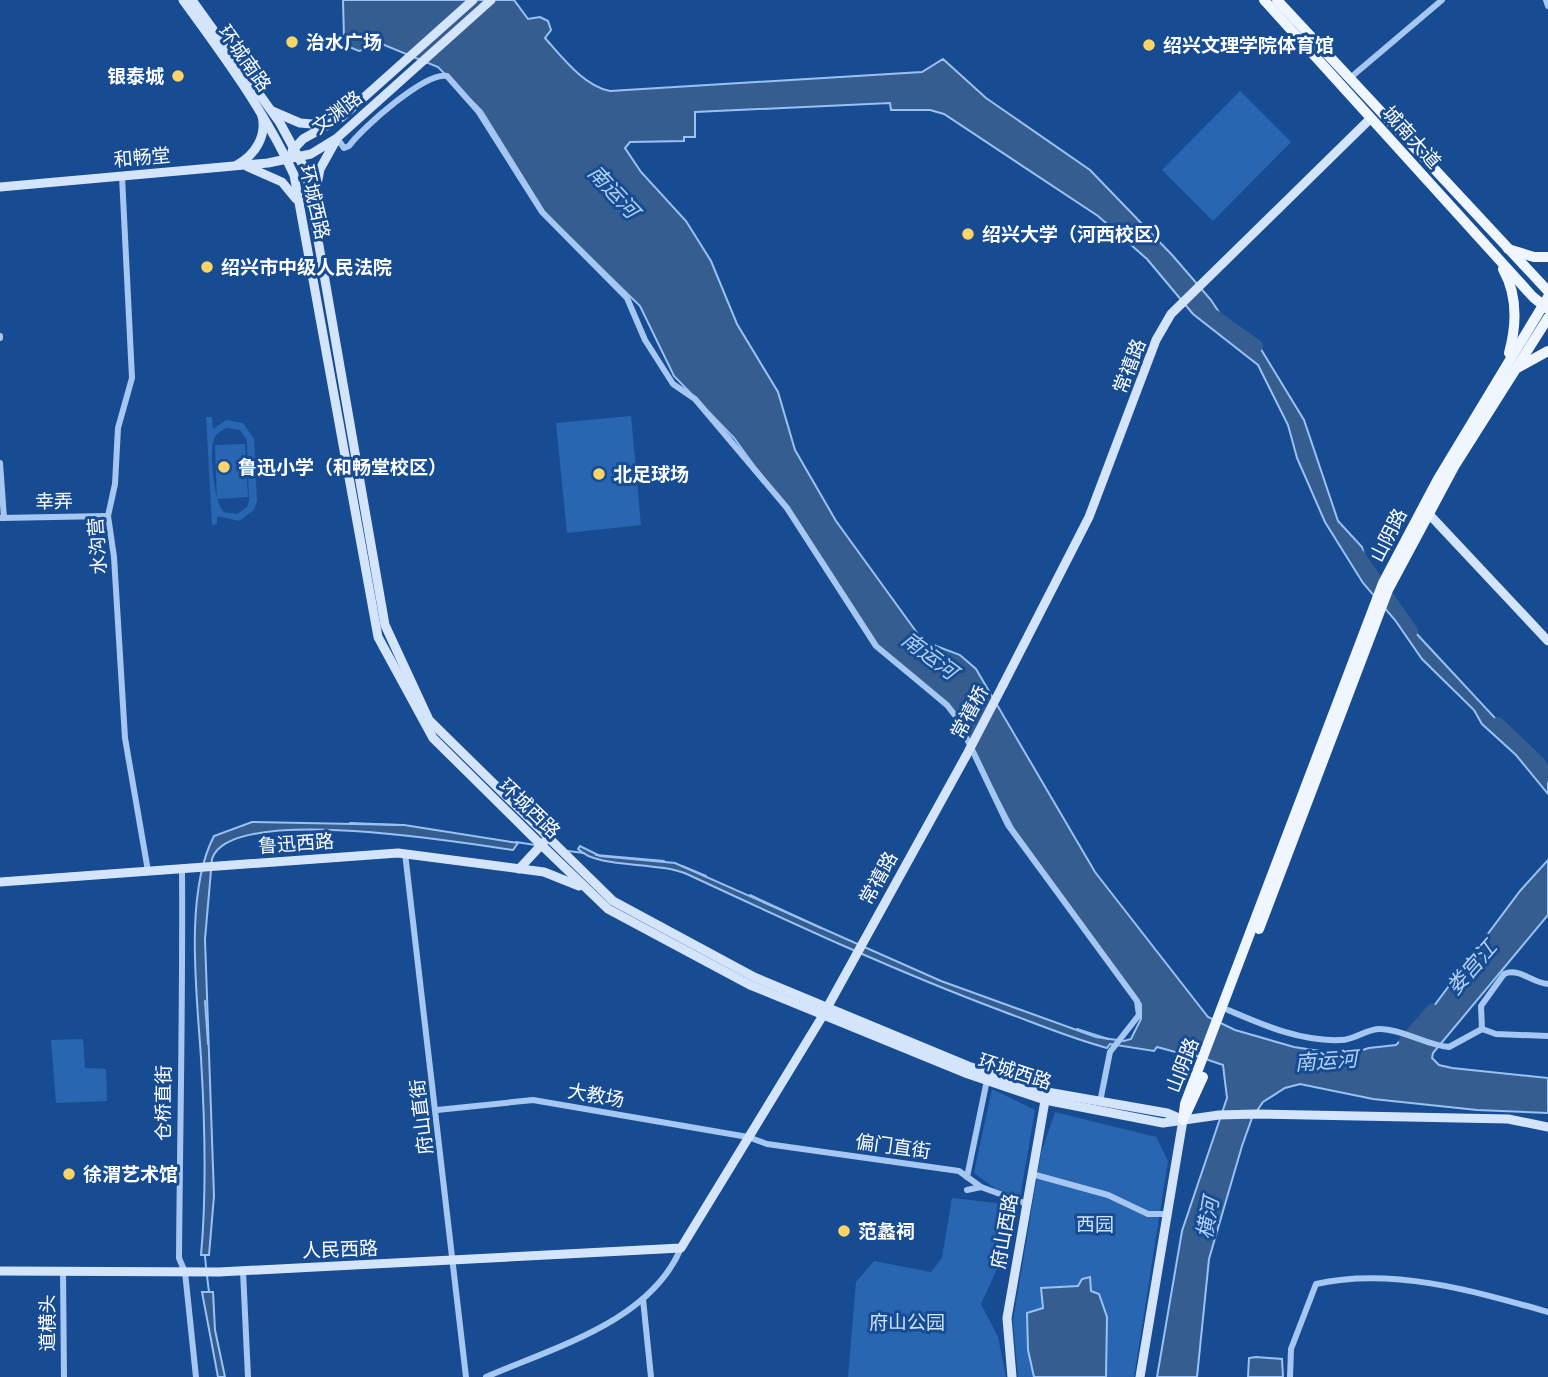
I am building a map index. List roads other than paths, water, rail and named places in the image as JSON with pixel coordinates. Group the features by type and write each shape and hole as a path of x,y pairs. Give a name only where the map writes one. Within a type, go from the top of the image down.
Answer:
{"main road":[{"name":"环城南路","path":"183,0 257,107 281,135"},
{"name":"环城南路","path":"192,0 271,110 281,135"},
{"name":"文渊路","path":"296,152 303,139 331,124 473,0"},
{"name":"文渊路","path":"286,157 296,152 311,154 337,138 491,0"},
{"name":"城南大道","path":"1264,0 1533,297 1546,304"},
{"name":"城南大道","path":"1278,0 1546,288"},
{"path":"235,166 245,160 262,138 263,119 257,107"},
{"path":"271,110 300,123 331,124"},
{"name":"常禧路","path":"1003,685 1089,517 1156,340 1177,304 1254,236 1371,118"},
{"name":"环城西路","path":"281,135 296,152 306,171 384,625 429,720 535,832"},
{"name":"环城西路","path":"281,135 294,175 378,636 433,738 613,901 824,1013 987,1080 1163,1123 1183,1120"},
{"path":"314,216 320,169 337,138"},
{"name":"和畅堂","path":"0,187 268,163 286,157"},
{"path":"235,166 254,168 282,182 291,191 302,218"},
{"path":"1506,248 1534,257 1548,257"},
{"path":"1495,253 1506,273 1515,303 1514,337 1508,371"},
{"name":"山阴路","path":"1220,1022 1228,1010 1384,592 1546,304"},
{"name":"山阴路","path":"1183,1120 1193,1104 1220,1022 1384,592 1438,479 1508,371 1548,318"},
{"path":"1508,371 1548,351"},
{"path":"1427,512 1548,641"},
{"name":"常禧桥","path":"965,755 1003,685"},
{"name":"常禧路","path":"681,1248 824,1013 965,755"},
{"path":"519,869 545,841"},
{"name":"环城西路","path":"545,841 556,859 608,909 750,985 1046,1096 1167,1113 1183,1120"},
{"name":"鲁迅西路","path":"0,882 405,853 560,876 590,892"},
{"name":"府山西路","path":"1012,1377 1007,1318 1046,1096"},
{"path":"1140,1377 1183,1120 1257,1114 1508,1119 1548,1127"},
{"name":"人民西路","path":"0,1271 219,1272 681,1248"}],"street":[{"path":"1350,78 1442,0"},
{"path":"1546,0 1548,6"},
{"path":"337,138 344,148 349,146 393,105 429,78 447,76 478,111 542,212 627,298 645,340 673,384 695,399 787,508 876,646 947,705 957,718 1008,825 1137,1001 1139,1015 1110,1052 1100,1102"},
{"name":"水沟营","path":"122,176 132,378 118,428 115,484 108,516 114,557 125,738 148,871"},
{"path":"0,463 2,518"},
{"name":"幸弄","path":"2,518 108,516"},
{"name":"府山直街","path":"405,853 466,1377"},
{"name":"仓桥直街","path":"182,869 184,938 180,986 179,1258 185,1272 196,1377"},
{"path":"1482,1029 1481,1006 1504,974 1517,972 1538,983 1548,984"},
{"path":"1228,1010 1259,1021 1269,1028 1326,1040 1343,1041 1379,1028 1440,1046 1454,1046 1482,1029"},
{"path":"1482,1029 1496,1034 1548,1036"},
{"path":"967,1177 987,1080"},
{"name":"大教场","path":"437,1110 533,1100 748,1138"},
{"name":"偏门直街","path":"748,1138 767,1144 959,1171 981,1187 1027,1203"},
{"path":"1032,1174 1108,1195 1148,1214 1167,1214"},
{"path":"967,1190 981,1187"},
{"path":"486,1377 613,1321 654,1290 673,1266 681,1248"},
{"name":"道横头","path":"63,1270 64,1377"},
{"path":"243,1271 248,1377"},
{"path":"1290,1377 1291,1349 1316,1284 1335,1279 1392,1278 1472,1292 1548,1312"},
{"path":"642,1299 651,1377"}],"water":[{"path":"343,0 514,0 528,19 540,17 548,21 551,30 545,38 574,70 591,83 610,91 922,72 943,59 986,98 1090,170 1173,256 1211,300 1228,326 1259,346 1304,420 1338,521 1362,547 1369,572 1414,631 1548,775 1548,794 1516,755 1482,724 1474,710 1422,659 1395,620 1363,583 1325,522 1297,458 1288,425 1258,365 1193,314 1147,259 1098,216 944,114 930,110 891,110 890,103 695,112 695,137 684,137 684,141 630,142 625,148 641,172 686,221 711,261 737,324 778,392 795,450 836,521 923,641 960,655 976,669 1095,872 1208,1017 1235,1030 1294,1047 1346,1055 1369,1048 1396,1045 1412,1029 1416,1030 1520,891 1548,860 1548,915 1433,1053 1432,1058 1439,1065 1452,1068 1548,1078 1548,1113 1477,1110 1373,1099 1300,1084 1285,1088 1263,1102 1252,1118 1242,1146 1209,1259 1197,1377 1157,1377 1182,1231 1227,1098 1223,1065 1191,1054 1190,1056 1157,1047 1154,1051 1110,1044 1107,1048 1080,1040 883,963 676,870 600,860 587,856 578,849 580,846 600,856 675,863 941,981 1096,1037 1124,1041 1131,1039 1141,1019 1141,1004 1013,828 953,713 879,648 816,551 734,438 674,376 640,306 545,213 482,111 438,67 382,44 359,51 349,47 344,38"},
{"path":"252,822 404,825 518,843 513,850 401,835 302,830 260,833 228,842 212,859 205,939 214,1196 209,1255 201,1255 204,1132 195,975 199,886 214,836"},
{"path":"1090,1277 1091,1291 1099,1294 1107,1317 1106,1377 1034,1377 1028,1350 1027,1313 1043,1308 1041,1288 1078,1286 1082,1279"},
{"path":"202,1292 213,1292 215,1330 225,1377 218,1377"},
{"path":"1249,1358 1282,1359 1283,1377 1248,1377"}],"waterway":[{"path":"1215,316 1257,346"},
{"path":"1358,554 1412,631"},
{"path":"1498,723 1539,762 1548,776"},
{"path":"350,823 400,825"},
{"path":"516,842 535,845"},
{"path":"568,851 584,853"},
{"path":"596,855 664,861"},
{"path":"682,866 706,876"},
{"path":"750,895 821,928"},
{"path":"205,1001 208,1044"},
{"name":"娄宫江","path":"1405,1041 1432,1010"},
{"path":"1077,1029 1108,1039"},
{"path":"205,1256 206,1267"},
{"path":"207,1276 209,1292"}],"place":[{"name":"治水广场","path":"292,42"},
{"name":"绍兴文理学院体育馆","path":"1149,45"},
{"name":"银泰城","path":"178,76"},
{"name":"绍兴大学（河西校区）","path":"968,234"},
{"name":"绍兴市中级人民法院","path":"207,267"},
{"name":"鲁迅小学（和畅堂校区）","path":"224,467"},
{"name":"北足球场","path":"599,474"},
{"name":"徐渭艺术馆","path":"69,1174"},
{"name":"范蠡祠","path":"844,1231"}],"water label":[{"name":"南运河","path":"614,191"},
{"name":"南运河","path":"930,655"},
{"name":"南运河","path":"1326,1060"},
{"name":"横河","path":"1207,1218"}],"park label":[{"name":"西园","path":"1095,1224"},
{"name":"府山公园","path":"907,1322"}]}
